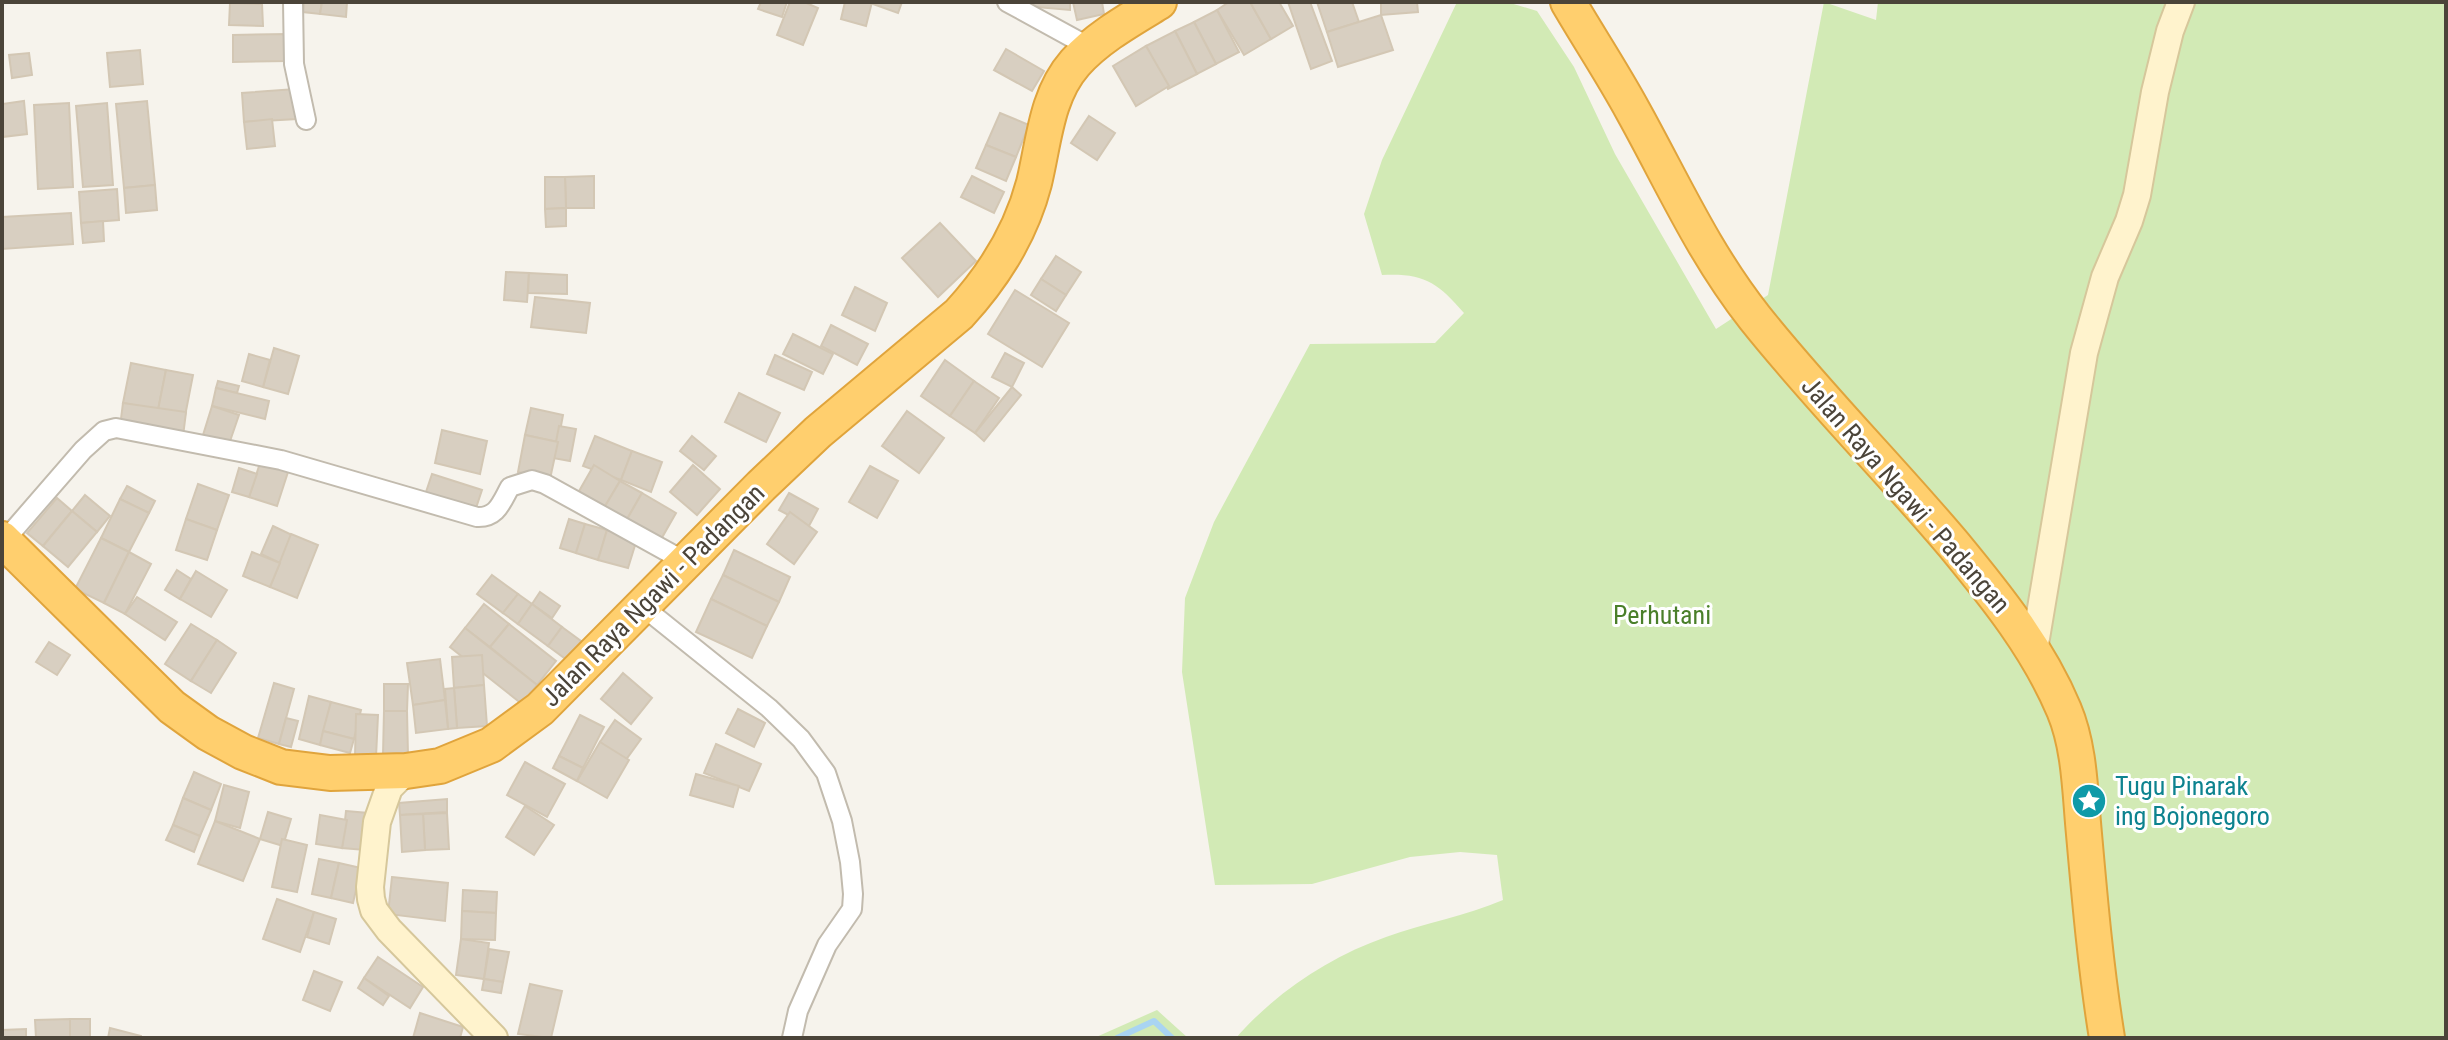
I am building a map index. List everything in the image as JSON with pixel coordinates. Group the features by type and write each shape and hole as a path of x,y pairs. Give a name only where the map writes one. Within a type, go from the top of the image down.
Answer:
{"highway":[{"name":"Jalan Raya Ngawi - Padangan","path":"3,540 172,707 208,733 243,752 281,767 330,773 406,771 440,766 464,758 516,729 540,709 818,432 959,314 1005,255 1033,186 1056,93 1075,63 1091,48 1159,2"},
{"name":"Jalan Raya Ngawi - Padangan","path":"1568,2 1633,110 1687,216 1720,269 1814,390 1899,480 1997,596 2034,650 2065,713 2072,739 2107,1038"}],"street":[{"path":"293,2 294,64 306,120"},
{"path":"1007,2 1091,48"},
{"path":"2034,650 2084,353 2105,277 2137,195 2155,92 2170,31 2181,2"},
{"path":"3,540 83,450 104,431 116,428 281,460 477,517 488,518 494,514 510,487 532,480 567,495 686,562"},
{"path":"642,606 769,708 801,739 826,773 842,821 850,862 852,909 827,945 798,1011 792,1038"},
{"path":"406,771 389,788 380,809 370,887 374,910 389,930 494,1038"}],"green space":[{"name":"Perhutani","path":"1457,2 1507,2 1537,11 1574,67 1615,154 1716,329 1768,295 1824,2 1876,20 1878,2 2446,2 2446,1038 1236,1038 1268,1006 1304,978 1344,955 1386,937 1503,900 1497,855 1460,852 1410,857 1312,884 1215,885 1182,672 1185,598 1214,522 1310,344 1435,343 1464,313 1429,282 1409,276 1382,275 1364,214 1382,160"},
{"path":"1157,1010 1188,1038 1094,1038"}],"building":[{"path":"304,2 322,2 320,14 303,12"},
{"path":"322,2 347,2 346,17 320,14"},
{"path":"761,2 787,2 782,17 758,9"},
{"path":"790,2 804,2 818,8 803,45 777,35"},
{"path":"845,2 872,2 866,26 841,19"},
{"path":"873,2 902,2 898,13"},
{"path":"1024,2 1070,2 1070,10 1025,6"},
{"path":"1073,2 1102,2 1104,14 1077,20"},
{"path":"1229,2 1250,2 1271,39 1244,55 1217,10"},
{"path":"1250,2 1279,2 1293,26 1271,39"},
{"path":"1288,2 1310,2 1332,61 1311,69"},
{"path":"1317,2 1352,2 1359,22 1327,32"},
{"path":"1381,2 1417,2 1418,12 1381,15"},
{"path":"230,3 262,4 263,26 229,25"},
{"path":"1217,10 1239,52 1216,64 1194,22"},
{"path":"1381,15 1393,50 1338,67 1327,32"},
{"path":"1194,22 1216,64 1197,74 1175,31"},
{"path":"1175,31 1197,74 1168,89 1146,46"},
{"path":"287,34 288,61 233,62 233,35"},
{"path":"1146,46 1169,86 1136,106 1113,66"},
{"path":"1006,49 1044,71 1032,91 994,70"},
{"path":"140,50 143,84 110,87 107,53"},
{"path":"29,53 32,75 12,78 9,55"},
{"path":"295,89 297,119 244,122 242,93"},
{"path":"24,101 27,134 2,137 2,104"},
{"path":"147,101 155,185 124,188 116,104"},
{"path":"69,103 73,187 38,189 34,105"},
{"path":"107,103 113,185 83,187 76,106"},
{"path":"1000,113 1029,125 1016,157 986,145"},
{"path":"1089,116 1115,133 1097,160 1071,143"},
{"path":"272,119 275,146 247,149 244,122"},
{"path":"986,145 1016,157 1006,181 976,168"},
{"path":"594,176 594,208 566,208 565,177"},
{"path":"972,176 1004,192 994,213 961,197"},
{"path":"545,177 565,177 566,208 545,209"},
{"path":"155,185 157,210 126,213 124,188"},
{"path":"117,189 119,220 81,223 79,192"},
{"path":"566,208 566,226 546,227 545,209"},
{"path":"71,213 73,244 2,249 2,217"},
{"path":"103,221 104,241 83,243 81,223"},
{"path":"940,223 976,261 938,297 902,258"},
{"path":"1056,256 1081,272 1066,295 1041,279"},
{"path":"506,272 529,273 527,302 504,300"},
{"path":"529,273 567,275 567,294 528,293"},
{"path":"1041,279 1066,295 1056,311 1031,295"},
{"path":"855,287 887,303 875,331 842,315"},
{"path":"1015,290 1069,323 1042,367 988,334"},
{"path":"535,297 590,303 586,333 531,327"},
{"path":"831,325 868,344 857,365 821,346"},
{"path":"793,334 833,354 823,374 783,354"},
{"path":"274,348 299,356 288,394 263,387"},
{"path":"1005,353 1024,363 1012,387 992,377"},
{"path":"249,354 270,360 263,387 242,381"},
{"path":"775,355 812,372 804,390 767,374"},
{"path":"945,360 974,381 950,416 921,396"},
{"path":"131,363 166,370 158,410 123,403"},
{"path":"166,370 193,375 185,416 158,410"},
{"path":"218,381 239,386 237,393 216,388"},
{"path":"974,381 999,398 975,433 950,416"},
{"path":"1012,387 1021,395 984,441 975,433"},
{"path":"216,388 269,401 265,419 212,406"},
{"path":"739,393 780,413 766,442 725,422"},
{"path":"123,403 186,412 183,436 120,427"},
{"path":"212,406 239,415 229,444 203,435"},
{"path":"531,408 563,415 558,442 525,435"},
{"path":"907,411 944,438 919,473 882,446"},
{"path":"559,426 576,429 570,461 553,458"},
{"path":"442,430 487,441 480,474 435,463"},
{"path":"525,435 558,442 550,479 518,472"},
{"path":"595,436 632,451 621,480 583,466"},
{"path":"692,436 716,456 704,470 680,451"},
{"path":"632,451 662,462 651,492 621,480"},
{"path":"261,460 289,469 277,506 249,497"},
{"path":"594,465 620,481 604,508 578,493"},
{"path":"693,465 720,489 697,515 670,492"},
{"path":"870,466 898,481 877,518 849,502"},
{"path":"239,468 257,474 249,497 232,492"},
{"path":"432,474 482,490 474,514 424,498"},
{"path":"620,481 642,493 626,521 604,508"},
{"path":"198,484 229,495 217,530 186,519"},
{"path":"127,486 155,501 149,513 120,499"},
{"path":"642,493 676,513 660,541 626,521"},
{"path":"789,493 818,509 809,526 779,510"},
{"path":"85,495 110,516 97,532 72,511"},
{"path":"57,498 72,511 43,546 27,533"},
{"path":"120,499 149,513 129,552 101,538"},
{"path":"72,511 97,532 68,567 43,546"},
{"path":"790,512 817,532 794,564 767,544"},
{"path":"186,519 217,530 207,560 176,550"},
{"path":"569,519 585,524 576,553 560,548"},
{"path":"585,524 607,530 598,560 576,553"},
{"path":"273,526 292,535 280,563 261,554"},
{"path":"607,530 637,539 628,568 598,560"},
{"path":"291,534 318,545 297,598 270,587"},
{"path":"101,538 129,552 104,603 75,589"},
{"path":"734,550 790,577 779,602 723,575"},
{"path":"129,552 151,564 125,614 104,603"},
{"path":"252,552 280,563 270,587 243,576"},
{"path":"177,570 191,579 180,599 165,590"},
{"path":"196,571 227,590 211,617 180,599"},
{"path":"492,575 518,594 503,613 477,594"},
{"path":"723,575 779,602 767,626 711,599"},
{"path":"540,592 560,606 552,618 532,604"},
{"path":"518,594 532,604 518,624 503,613"},
{"path":"137,597 177,622 165,640 125,614"},
{"path":"711,599 767,626 752,658 696,632"},
{"path":"484,604 509,624 490,647 465,628"},
{"path":"532,604 562,627 548,646 518,624"},
{"path":"191,624 217,640 191,681 165,664"},
{"path":"509,624 556,661 537,685 490,647"},
{"path":"562,627 581,641 567,660 548,646"},
{"path":"465,628 537,685 522,704 450,647"},
{"path":"217,640 236,653 211,693 191,681"},
{"path":"49,642 70,655 57,675 36,662"},
{"path":"482,655 484,685 454,688 452,657"},
{"path":"440,659 445,700 413,705 407,663"},
{"path":"623,673 652,698 631,724 601,699"},
{"path":"274,683 294,689 279,744 258,738"},
{"path":"384,684 408,684 407,711 384,711"},
{"path":"484,685 487,726 457,728 454,688"},
{"path":"454,688 457,728 448,729 445,689"},
{"path":"309,696 331,702 320,745 299,739"},
{"path":"445,700 448,729 416,733 413,705"},
{"path":"331,702 361,710 354,739 323,731"},
{"path":"738,709 765,723 754,747 726,733"},
{"path":"384,711 407,711 408,755 383,755"},
{"path":"356,714 378,715 376,757 355,756"},
{"path":"580,715 604,727 583,768 559,756"},
{"path":"286,718 298,721 291,747 279,744"},
{"path":"615,720 641,739 625,761 600,742"},
{"path":"323,731 354,739 350,753 320,745"},
{"path":"600,742 629,760 607,798 577,781"},
{"path":"716,744 761,764 749,791 704,773"},
{"path":"559,756 583,768 577,781 553,768"},
{"path":"525,762 565,784 547,817 507,795"},
{"path":"194,772 221,784 211,810 183,798"},
{"path":"696,774 739,786 733,807 690,795"},
{"path":"224,785 249,792 240,828 215,821"},
{"path":"183,798 211,810 200,836 173,825"},
{"path":"447,799 447,812 400,815 399,803"},
{"path":"525,806 554,825 534,855 506,837"},
{"path":"346,811 368,813 365,850 342,848"},
{"path":"268,812 291,819 283,846 260,839"},
{"path":"447,813 449,849 425,850 423,814"},
{"path":"423,814 425,850 402,852 400,815"},
{"path":"320,815 347,820 342,848 316,844"},
{"path":"215,821 260,839 243,881 198,864"},
{"path":"173,825 200,836 194,852 166,840"},
{"path":"282,839 307,845 297,892 272,887"},
{"path":"319,859 339,863 331,898 312,894"},
{"path":"339,863 361,868 353,903 331,898"},
{"path":"392,877 448,883 445,921 388,914"},
{"path":"463,890 497,892 496,913 462,911"},
{"path":"277,899 314,912 300,952 263,939"},
{"path":"462,911 496,913 495,940 461,939"},
{"path":"314,912 336,919 329,944 307,937"},
{"path":"461,939 489,943 484,979 456,975"},
{"path":"489,949 509,952 503,982 484,979"},
{"path":"378,957 423,987 410,1008 364,978"},
{"path":"314,971 342,982 330,1011 303,1000"},
{"path":"364,978 389,996 383,1005 358,988"},
{"path":"484,979 503,982 501,993 482,990"},
{"path":"530,984 562,991 551,1038 518,1034"},
{"path":"420,1013 463,1027 460,1038 413,1038"},
{"path":"70,1019 90,1019 90,1038 70,1038"},
{"path":"70,1019 70,1038 36,1038 35,1020"},
{"path":"110,1028 141,1036 141,1038 108,1038"},
{"path":"26,1029 26,1038 3,1038 2,1030"}],"waterway":[{"path":"1117,1038 1154,1021 1172,1038"}],"place":[{"name":"Tugu Pinarak ing Bojonegoro","path":"2089,801"}]}
